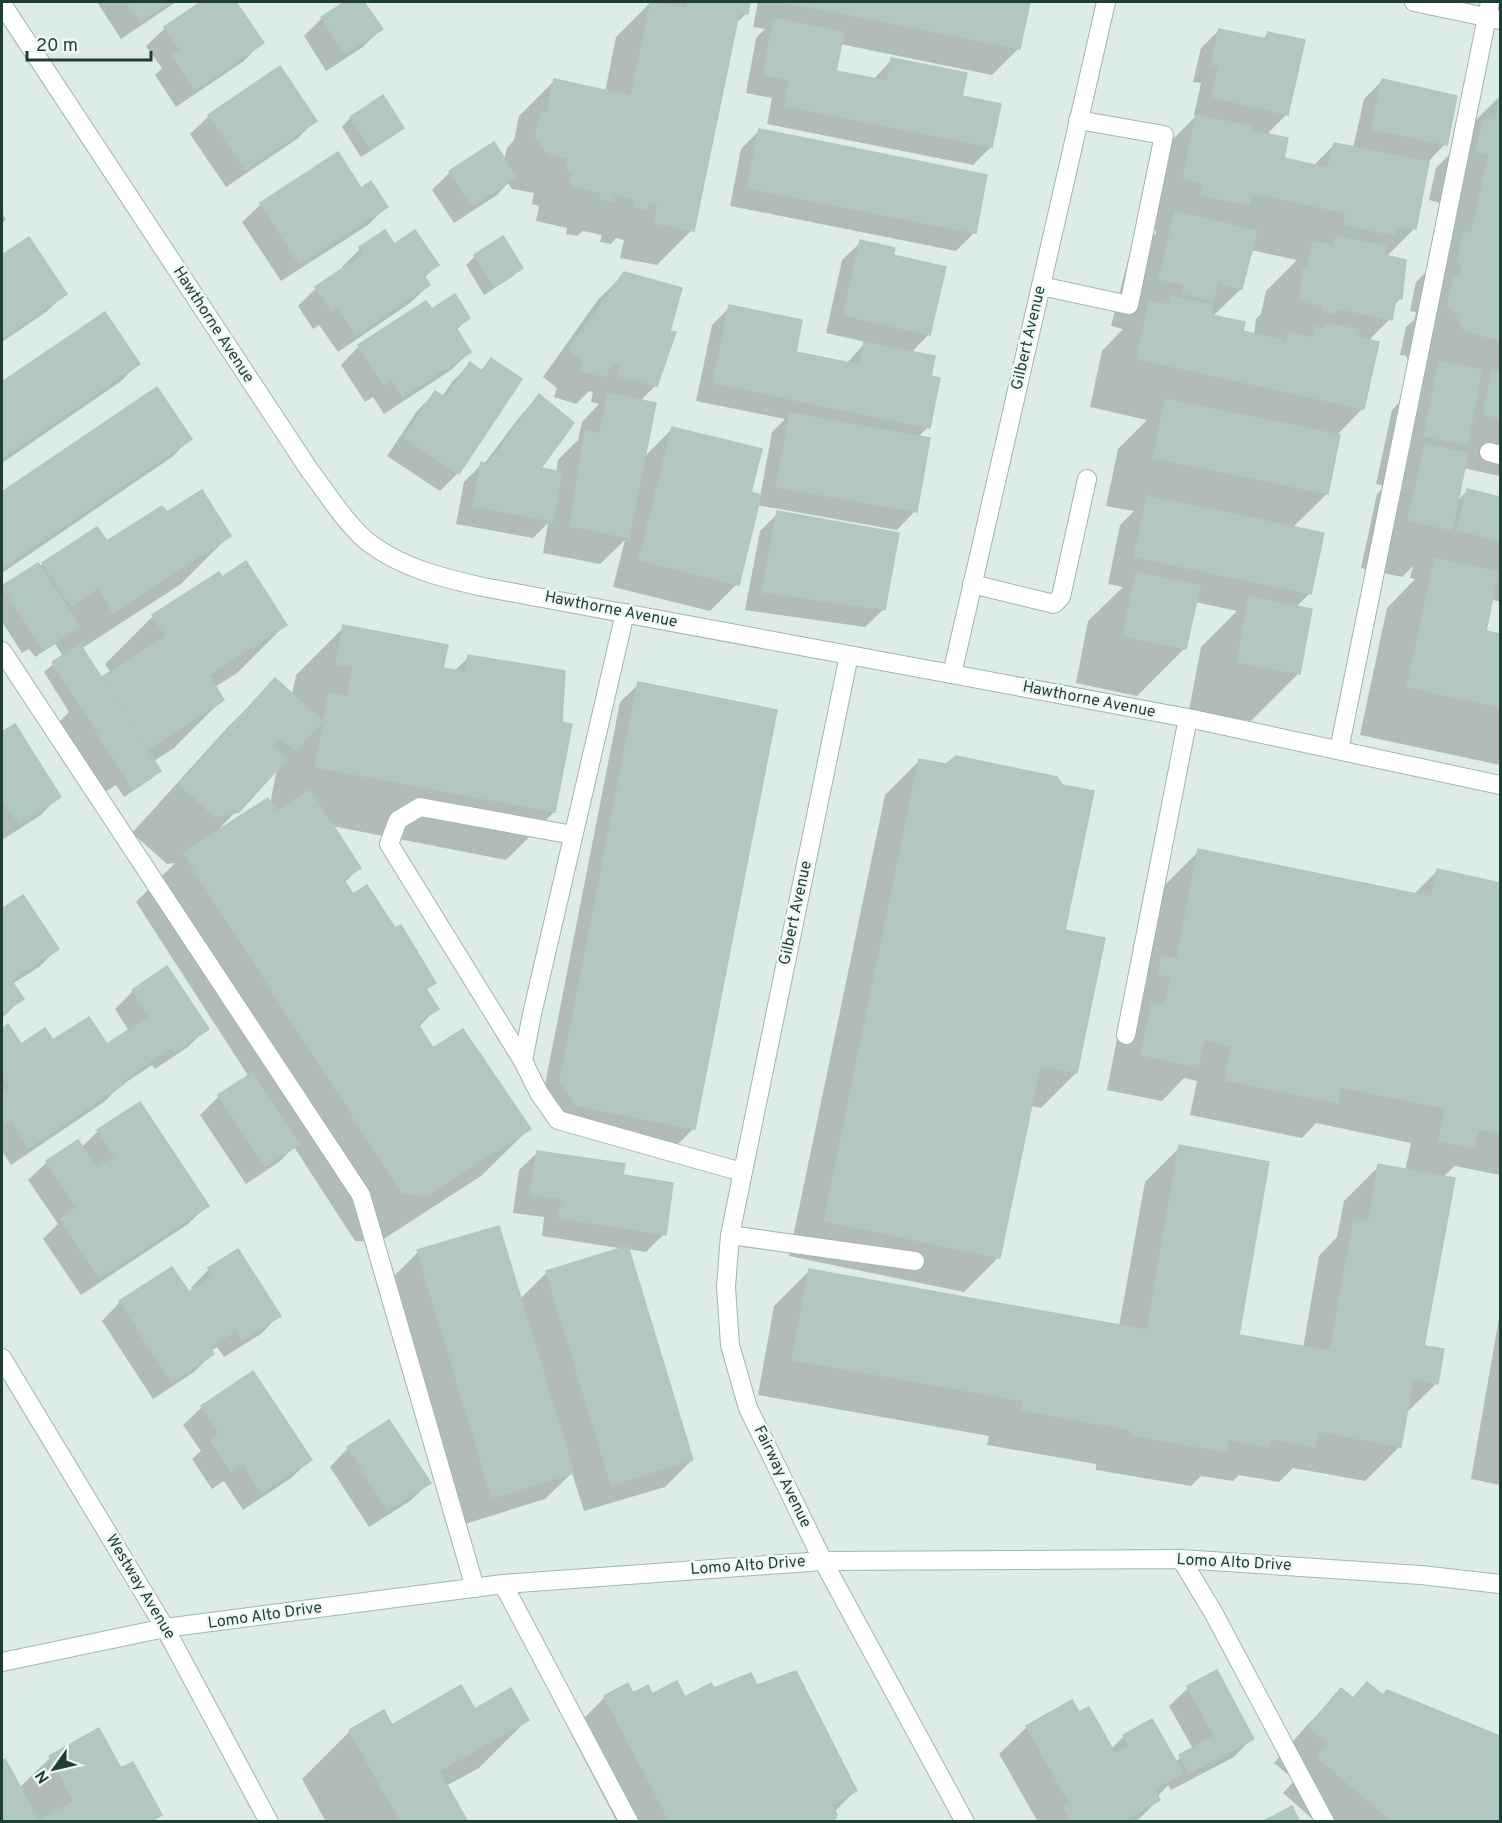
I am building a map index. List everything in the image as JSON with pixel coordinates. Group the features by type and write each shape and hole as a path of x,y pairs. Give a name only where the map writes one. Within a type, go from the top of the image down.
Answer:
{"street":[{"name":"Gilbert Avenue","path":"952,674 1106,2"},
{"path":"1339,750 1492,13 1414,2"},
{"name":"Hawthorne Avenue","path":"2,4 309,471 350,523 371,545 404,563 432,575 1188,718 1500,785"},
{"path":"1041,286 1129,305 1164,135 1078,120"},
{"path":"972,584 1054,604 1061,597 1087,479"},
{"path":"523,1061 625,613"},
{"path":"2,651 361,1195 475,1588"},
{"name":"Gilbert Avenue","path":"742,1172 849,655"},
{"path":"1126,1035 1188,718"},
{"path":"573,835 420,807 398,820 389,844 523,1061 539,1093 558,1120 742,1172"},
{"name":"Fairway Avenue","path":"742,1172 730,1235 726,1287 730,1345 747,1408 823,1561 965,1821"},
{"path":"730,1235 915,1261"},
{"name":"Westway Avenue","path":"2,1358 165,1628 269,1821"},
{"path":"1181,1559 1213,1612 1325,1821"},
{"name":"Lomo Alto Drive","path":"2,1662 165,1628 503,1584 823,1561 1181,1559 1421,1575 1500,1584"},
{"path":"503,1584 629,1821"}],"building":[{"path":"127,2 170,2 140,21"},
{"path":"201,2 236,2 264,43 195,90 172,55 180,50 164,27"},
{"path":"345,2 364,2 383,29 345,54 321,17"},
{"path":"651,2 687,9 688,2 750,2 748,14 739,13 694,231 654,223 658,205 649,203 647,209 634,207 636,200 615,195 613,202 600,199 601,193 570,186 573,171 566,169 568,159 547,154 535,137 541,111 547,112 554,79 631,96"},
{"path":"785,2 1030,2 1020,49"},
{"path":"774,18 844,32 836,71 887,81 891,58 967,73 962,96 1001,104 992,147 785,106 789,80 763,75"},
{"path":"1219,29 1266,39 1268,32 1305,40 1288,115 1211,97 1219,65 1211,64"},
{"path":"280,66 317,121 245,170 208,115"},
{"path":"1382,79 1457,96 1447,145 1371,129"},
{"path":"383,95 404,128 371,149 350,117"},
{"path":"1500,97 1500,340 1464,331 1454,309 1447,307 1454,278 1459,279 1463,264 1457,263 1464,232 1471,234 1489,155 1476,152 1484,118 1495,120"},
{"path":"1196,115 1250,126 1250,130 1288,138 1284,158 1328,168 1334,143 1429,162 1416,229 1397,225 1395,235 1344,225 1346,213 1252,193 1250,205 1201,195 1203,183 1183,179"},
{"path":"759,129 987,175 976,233 747,188"},
{"path":"494,142 517,177 472,206 449,171"},
{"path":"338,152 361,188 371,181 388,207 299,264 260,203"},
{"path":"1175,211 1257,231 1242,289 1218,283 1213,301 1182,293 1184,285 1159,279"},
{"path":"385,230 394,244 415,230 439,265 424,275 430,285 356,335 338,308 332,312 315,287 364,254 359,247"},
{"path":"503,236 523,268 494,287 474,255"},
{"path":"1336,236 1386,246 1384,255 1406,260 1402,299 1396,298 1392,320 1336,308 1335,314 1323,311 1324,306 1300,301 1303,269 1307,270 1313,241 1334,245"},
{"path":"29,237 67,294 2,338 2,255"},
{"path":"860,240 895,248 893,255 946,267 930,335 843,315"},
{"path":"624,272 682,288 670,331 676,332 657,386 618,376 620,365 612,363 605,377 580,371 583,360 569,349"},
{"path":"455,294 470,318 456,328 471,352 403,397 392,380 384,385 358,345 426,301 432,309"},
{"path":"1171,296 1213,305 1211,315 1245,322 1243,331 1286,341 1288,333 1313,338 1315,327 1324,329 1326,323 1359,330 1358,337 1379,342 1364,409 1137,359 1149,301 1169,305"},
{"path":"729,305 802,320 796,352 860,365 864,342 935,356 931,376 940,378 930,428 713,383"},
{"path":"105,312 140,364 2,458 2,382"},
{"path":"491,358 522,379 459,474 404,437 435,391 446,398 470,362 482,371"},
{"path":"1439,361 1482,370 1467,445 1424,436"},
{"path":"1492,370 1500,372 1500,418 1483,414"},
{"path":"157,387 192,439 2,568 2,492"},
{"path":"608,393 656,403 629,538 570,526 585,431 600,434"},
{"path":"539,394 574,423 541,468 562,472 553,521 473,506 481,462 488,464"},
{"path":"1165,399 1340,435 1328,494 1153,458"},
{"path":"790,413 930,438 917,512 776,487"},
{"path":"672,427 762,449 751,492 761,495 739,585 639,560"},
{"path":"1425,444 1468,453 1452,530 1408,520"},
{"path":"1467,489 1500,497 1500,541 1457,530"},
{"path":"202,490 231,536 113,613 98,588 71,606 42,563 97,527 107,541 162,506 167,512"},
{"path":"1147,496 1324,533 1311,594 1134,557"},
{"path":"777,511 899,533 885,610 762,592"},
{"path":"1435,558 1498,572 1486,631 1500,634 1500,707 1407,687"},
{"path":"246,561 287,625 209,675 224,700 148,749 102,677 166,636 152,615 219,572 222,577"},
{"path":"38,563 80,626 44,650 2,586"},
{"path":"1136,572 1200,586 1186,649 1123,636"},
{"path":"1249,597 1312,609 1300,674 1237,662"},
{"path":"343,625 448,645 443,668 465,672 468,655 565,671 562,722 572,724 555,812 315,767 329,693 347,696 353,666 336,664"},
{"path":"80,644 161,771 133,789 52,662"},
{"path":"275,678 323,721 296,751 280,737 273,746 287,759 239,812 215,817 179,784"},
{"path":"638,682 777,710 695,1129 575,1105 560,1081"},
{"path":"15,724 61,797 19,824 2,798 2,732"},
{"path":"956,756 1057,777 1062,785 1094,791 1065,930 1105,938 1077,1073 1040,1066 1000,1258 824,1221 919,759 946,764"},
{"path":"310,790 361,868 343,879 353,894 367,885 395,928 401,925 436,983 426,989 439,1009 417,1023 433,1048 463,1029 531,1129 428,1195 403,1194 183,853 268,798 277,811"},
{"path":"1198,849 1431,897 1437,869 1500,883 1500,1133 1478,1129 1474,1148 1439,1141 1445,1108 1341,1087 1338,1103 1225,1080 1231,1046 1204,1040 1198,1067 1141,1055 1152,1003 1165,1005 1171,977 1158,974 1162,956 1177,959"},
{"path":"23,895 59,949 11,980 24,999 2,1013 2,909"},
{"path":"167,966 209,1029 174,1052 171,1048 122,1081 124,1084 29,1148 11,1119 5,1123 2,1118 2,1092 10,1087 2,1074 2,1029 8,1024 21,1044 45,1028 53,1040 89,1017 107,1044 150,1016 132,990"},
{"path":"252,1073 300,1144 265,1166 218,1095"},
{"path":"140,1102 209,1206 99,1278 60,1219 77,1208 46,1161 78,1140 97,1168 115,1156 97,1130"},
{"path":"1179,1145 1269,1162 1239,1335 1330,1351 1354,1219 1369,1220 1378,1164 1455,1178 1424,1346 1444,1349 1438,1384 1413,1379 1401,1447 1318,1431 1315,1447 1271,1439 1269,1447 1229,1440 1227,1452 1130,1435 1131,1430 1021,1410 1023,1401 792,1360 809,1269 1147,1330"},
{"path":"537,1151 625,1164 623,1175 673,1183 666,1235 559,1218 562,1199 530,1195"},
{"path":"499,1226 574,1473 492,1498 417,1250"},
{"path":"628,1246 693,1460 611,1485 546,1271"},
{"path":"238,1249 281,1316 242,1340 236,1330 210,1347 214,1354 172,1382 119,1301 172,1267 189,1292 213,1276 208,1268"},
{"path":"253,1371 312,1460 261,1493 243,1464 231,1472 210,1440 219,1433 201,1406"},
{"path":"389,1420 431,1483 388,1510 347,1447"},
{"path":"1217,1670 1254,1739 1189,1773 1179,1755 1214,1736 1187,1686"},
{"path":"796,1671 857,1791 832,1804 837,1815 834,1822 670,1822 604,1696 628,1683 633,1693 648,1685 652,1694 677,1681 685,1697 711,1683 714,1688 751,1673 757,1685"},
{"path":"1367,1682 1383,1695 1387,1690 1500,1736 1500,1822 1388,1822 1390,1820 1317,1757 1328,1744 1308,1727 1341,1688 1353,1698"},
{"path":"461,1685 475,1709 511,1688 529,1720 439,1771 468,1822 401,1822 349,1730 384,1710 392,1725"},
{"path":"1072,1700 1079,1712 1089,1707 1115,1753 1129,1745 1123,1735 1152,1719 1183,1773 1154,1789 1160,1800 1121,1822 1072,1822 1064,1807 1070,1804 1026,1726"},
{"path":"99,1728 121,1768 133,1762 162,1815 150,1822 2,1822 2,1761 5,1759 39,1821 74,1801 49,1756"},
{"path":"1292,1806 1300,1822 1262,1822"}]}
